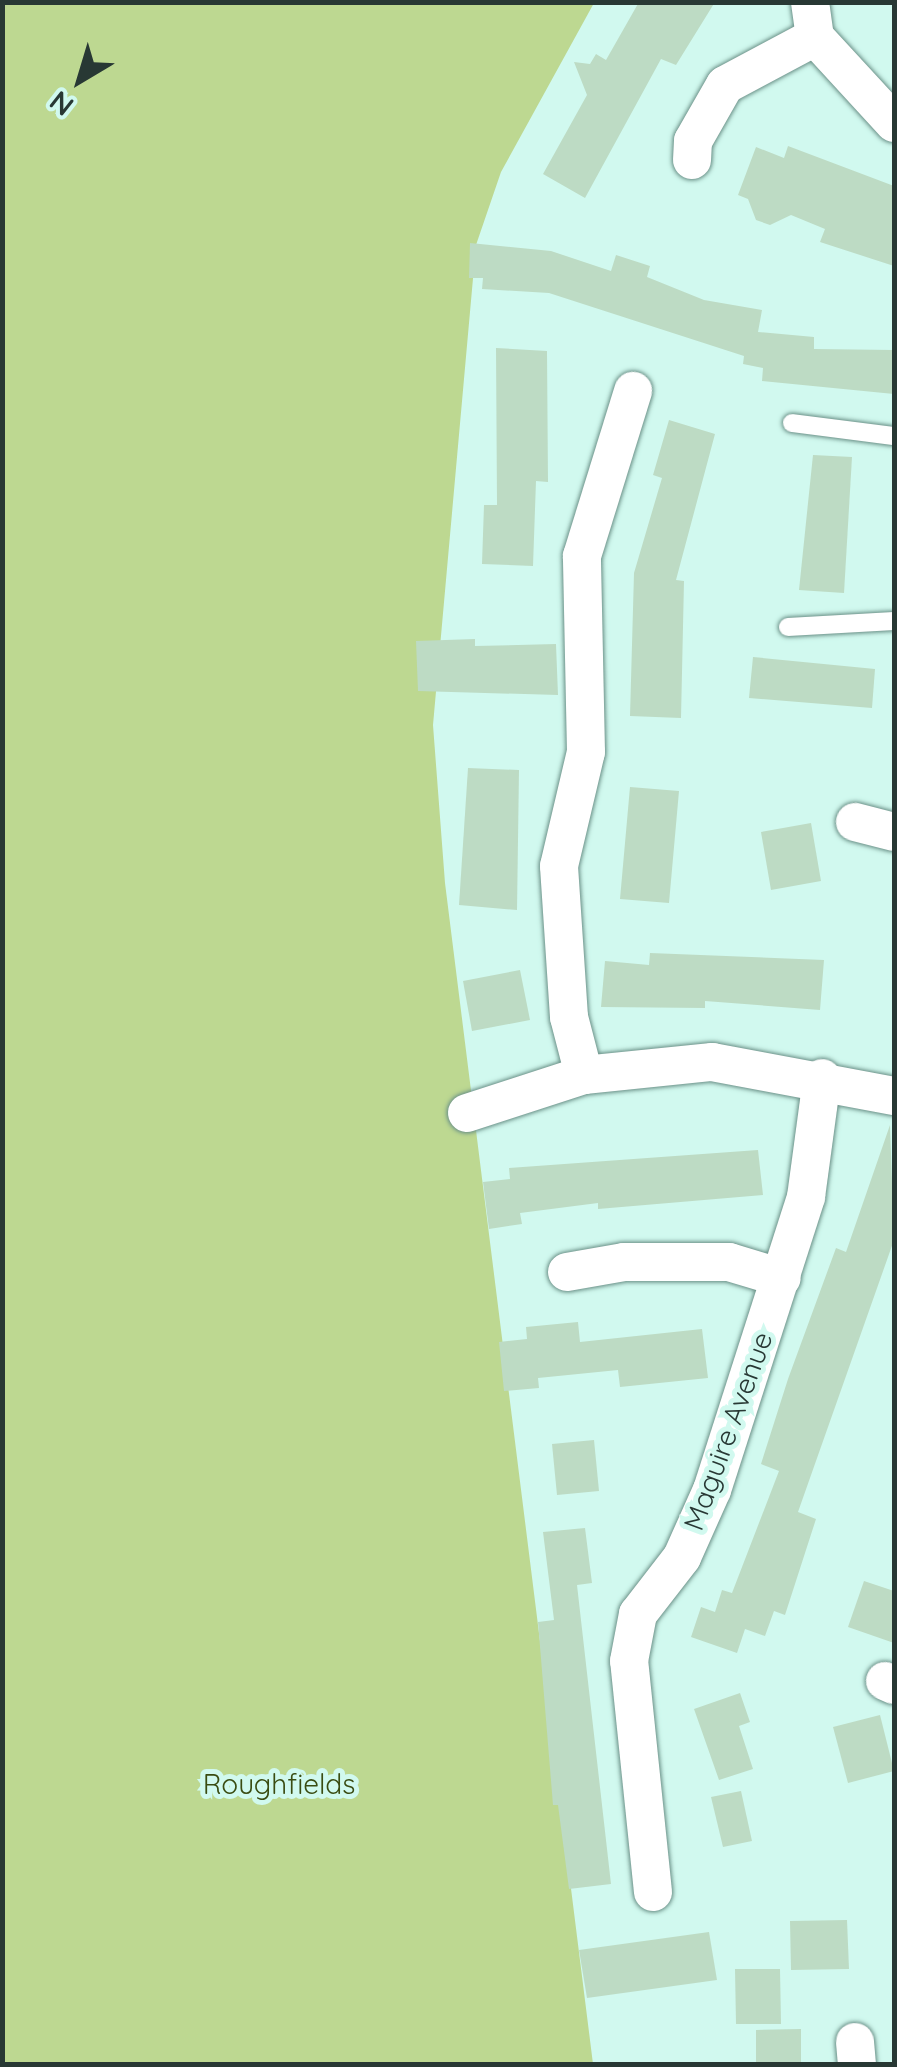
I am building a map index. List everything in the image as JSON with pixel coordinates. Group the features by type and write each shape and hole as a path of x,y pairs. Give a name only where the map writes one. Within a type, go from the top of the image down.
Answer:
{"street":[{"path":"692,160 693,142 726,85 813,20 894,123"},
{"path":"584,1075 569,1017 560,866 586,752 582,556 633,391"},
{"path":"856,822 894,832"},
{"path":"467,1113 584,1075 712,1062 822,1078 894,1096"},
{"name":"Maguire Avenue","path":"652,1892 629,1660 638,1614 682,1557 704,1507 806,1197 822,1078"},
{"path":"567,1272 624,1262 729,1262 782,1278"}],"lane":[{"path":"792,423 894,436"},
{"path":"788,627 894,621"}],"green space":[{"name":"Roughfields","path":"3,3 594,3 501,172 476,245 433,725 445,883 593,2064 4,2064"}],"building":[{"path":"639,2 715,2 676,65 661,59 585,198 543,174 587,95 574,62 590,64 596,54 606,60"},
{"path":"788,146 894,186 894,266 820,242 825,229 791,215 770,225 756,220 748,199 738,195 756,147 784,158"},
{"path":"470,243 551,251 611,271 616,255 650,266 647,277 704,300 762,310 758,332 814,337 814,349 894,350 894,394 762,381 763,368 743,364 744,356 549,293 482,289 483,278 469,278"},
{"path":"496,348 547,351 548,482 536,481 533,566 482,564 484,505 497,505"},
{"path":"669,420 715,434 676,580 684,581 681,718 630,716 634,573 662,478 653,475"},
{"path":"813,455 852,457 844,593 799,590"},
{"path":"475,639 475,646 556,644 558,695 418,691 416,641"},
{"path":"753,657 875,669 872,708 749,698"},
{"path":"468,768 519,770 517,910 459,905"},
{"path":"630,787 679,791 669,903 620,899"},
{"path":"811,823 821,881 771,890 761,832"},
{"path":"650,953 824,960 820,1010 705,1001 705,1008 601,1007 605,961 649,965"},
{"path":"520,970 530,1020 472,1031 463,981"},
{"path":"890,1125 894,1240 798,1512 816,1519 785,1615 774,1611 765,1636 745,1629 737,1653 691,1637 701,1607 715,1612 722,1590 732,1593 779,1471 761,1464 788,1379 836,1248 846,1252"},
{"path":"758,1150 763,1195 598,1209 598,1203 520,1213 522,1224 489,1229 483,1182 510,1179 509,1168"},
{"path":"578,1322 580,1342 702,1329 708,1378 620,1387 618,1370 538,1378 539,1388 504,1391 499,1342 527,1339 526,1327"},
{"path":"594,1440 599,1491 557,1495 552,1444"},
{"path":"585,1528 592,1583 577,1585 611,1884 569,1889 558,1805 553,1805 538,1622 554,1620 543,1532"},
{"path":"864,1581 894,1591 894,1643 848,1627"},
{"path":"740,1693 750,1722 739,1726 753,1769 719,1780 694,1709"},
{"path":"880,1715 894,1771 848,1783 833,1727"},
{"path":"741,1791 752,1841 723,1847 711,1797"},
{"path":"847,1920 849,1969 791,1970 790,1921"},
{"path":"709,1932 717,1980 587,1998 579,1950"},
{"path":"735,1969 780,1969 781,2024 736,2024"},
{"path":"801,2029 801,2064 756,2064 756,2030"}]}
